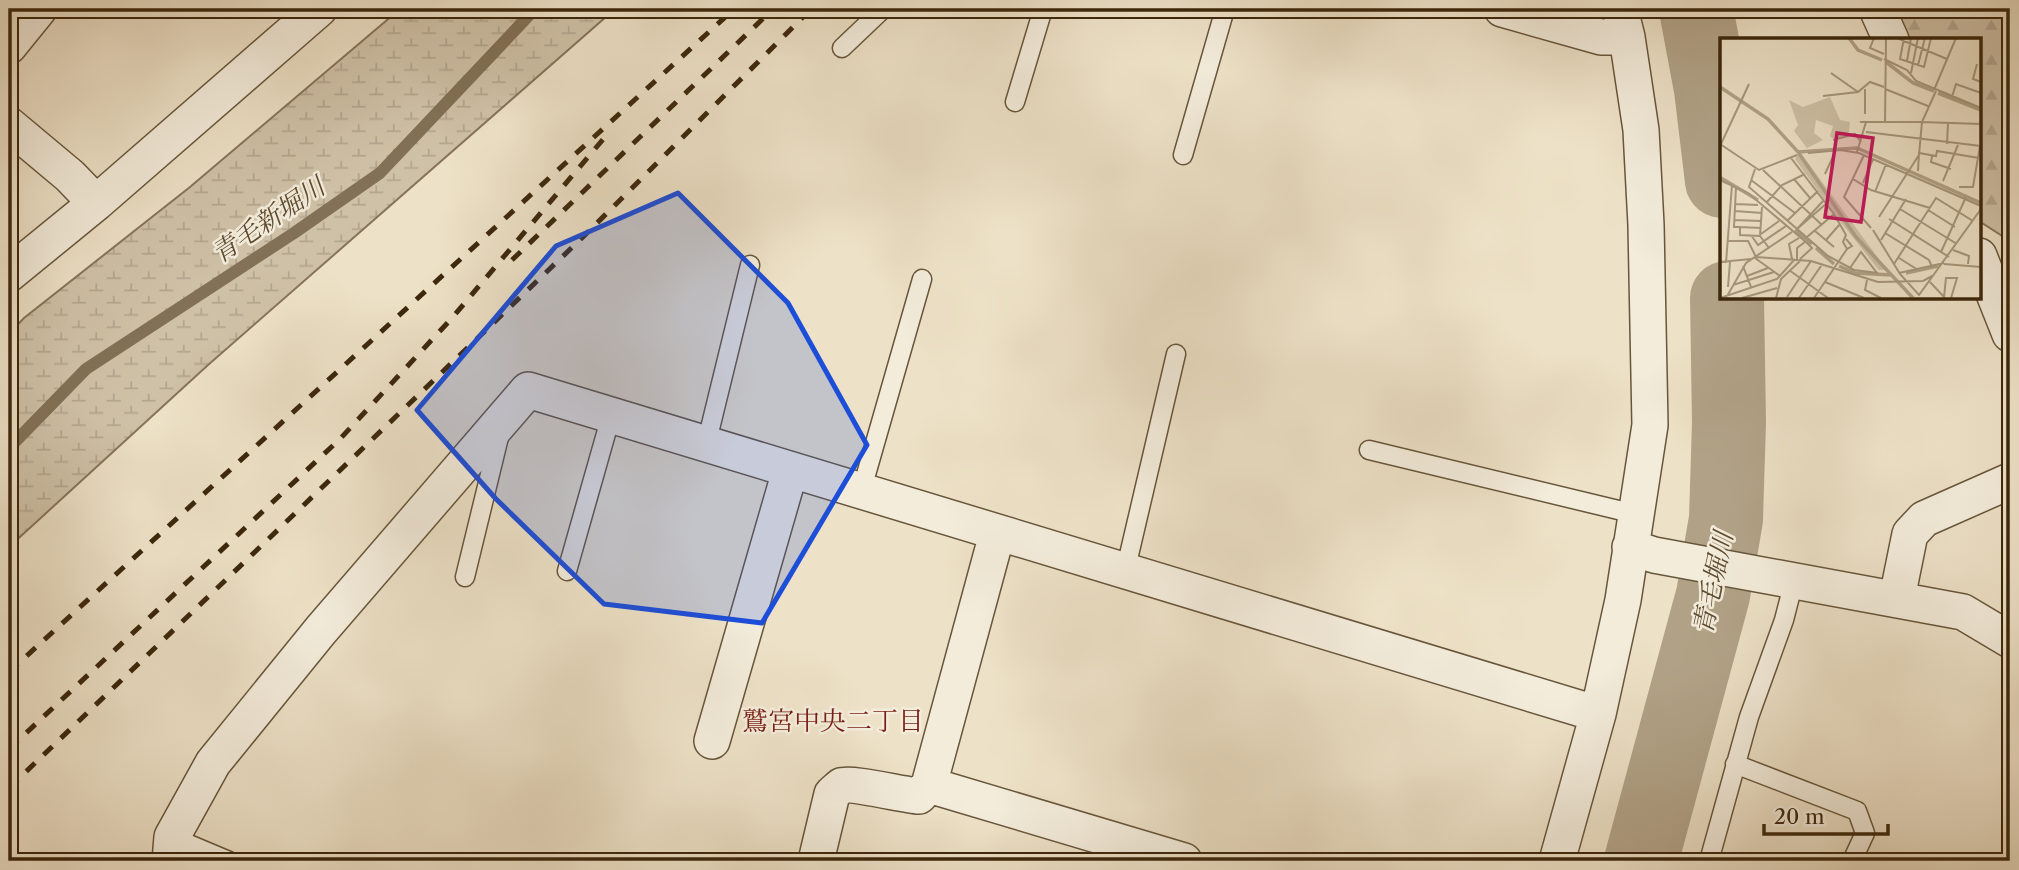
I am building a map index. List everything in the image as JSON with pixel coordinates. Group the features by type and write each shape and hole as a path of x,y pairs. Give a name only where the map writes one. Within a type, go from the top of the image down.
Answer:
{"street":[{"path":"9,46 39,9"},
{"path":"9,274 96,203 318,9"},
{"path":"1502,9 1601,37 1623,23 1640,130 1646,225 1650,425 1640,539 1623,600 1598,714 1557,861"},
{"path":"1877,9 1890,38"},
{"path":"9,125 70,176 96,203"},
{"path":"1980,259 2010,334"},
{"path":"171,849 213,764 321,629 528,390 1598,714"},
{"path":"712,741 790,471"},
{"path":"1897,598 1910,534 1917,526 1924,519 2010,481"},
{"path":"816,861 832,794 840,786 851,785 919,796 929,785 997,534"},
{"path":"1640,539 1785,580 1897,598 1963,612 2010,640"},
{"path":"929,785 1185,861"}],"lane":[{"path":"842,48 883,9"},
{"path":"1016,102 1043,9"},
{"path":"1183,155 1225,9"},
{"path":"706,445 750,265"},
{"path":"862,492 922,279"},
{"path":"1125,572 1177,354"},
{"path":"567,571 611,416"},
{"path":"465,577 503,420"},
{"path":"1369,450 1640,539"},
{"path":"1709,861 1749,717 1784,620 1785,580"},
{"path":"1735,764 1857,811 1865,833 1852,861"},
{"path":"171,849 229,861"}],"highlighted area":[{"path":"678,193 788,303 867,445 762,623 604,604 496,499 417,410 556,246"}],"green space":[{"path":"400,9 615,9 208,365 9,547 9,334 24,318 190,187"},
{"path":"1858,9 2010,9 2010,241 1980,222 1980,38 1872,38"}],"waterway":[{"name":"青毛新堀川","path":"9,448 86,369 294,233 380,173 535,9"},
{"name":"青毛堀川","path":"1696,9 1711,89 1720,164"},
{"name":"青毛堀川","path":"1641,861 1713,595 1726,519 1729,422 1727,299"}],"railway":[{"path":"9,672 734,9"},
{"path":"512,260 773,9"},
{"path":"9,788 585,235 811,9"},
{"path":"9,749 340,439 452,318 605,137"}],"district":[{"name":"鷲宮中央二丁目","path":"833,721"}]}
